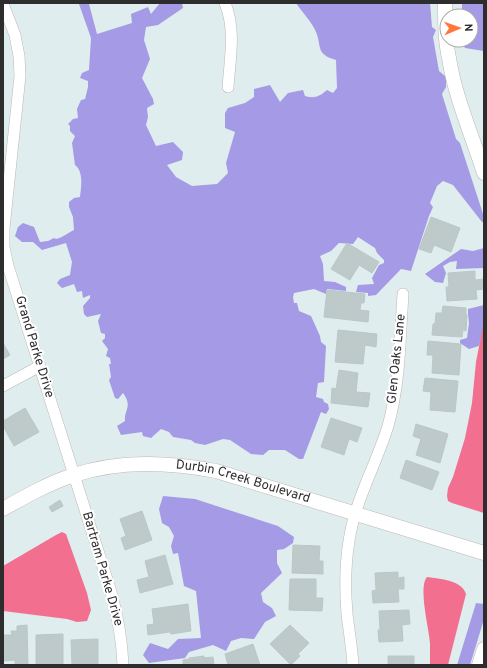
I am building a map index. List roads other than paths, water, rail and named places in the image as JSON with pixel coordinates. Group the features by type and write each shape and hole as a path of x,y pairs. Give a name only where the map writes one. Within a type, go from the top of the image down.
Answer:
{"street":[{"path":"225,3 232,39 228,87"},
{"path":"446,3 445,28 449,58 455,85 484,173"},
{"name":"Grand Parke Drive","path":"3,4 15,35 20,56 20,76 4,228 4,247 8,266 74,475"},
{"name":"Glen Oaks Lane","path":"353,665 346,590 346,565 355,514 388,426 395,397 399,367 403,294"},
{"path":"3,386 40,366"},
{"name":"Durbin Creek Boulevard","path":"3,509 46,486 74,475 107,467 162,463 216,471 484,553"},
{"name":"Bartram Parke Drive","path":"74,475 117,614 122,642 123,665"},
{"path":"479,665 484,649"}]}
